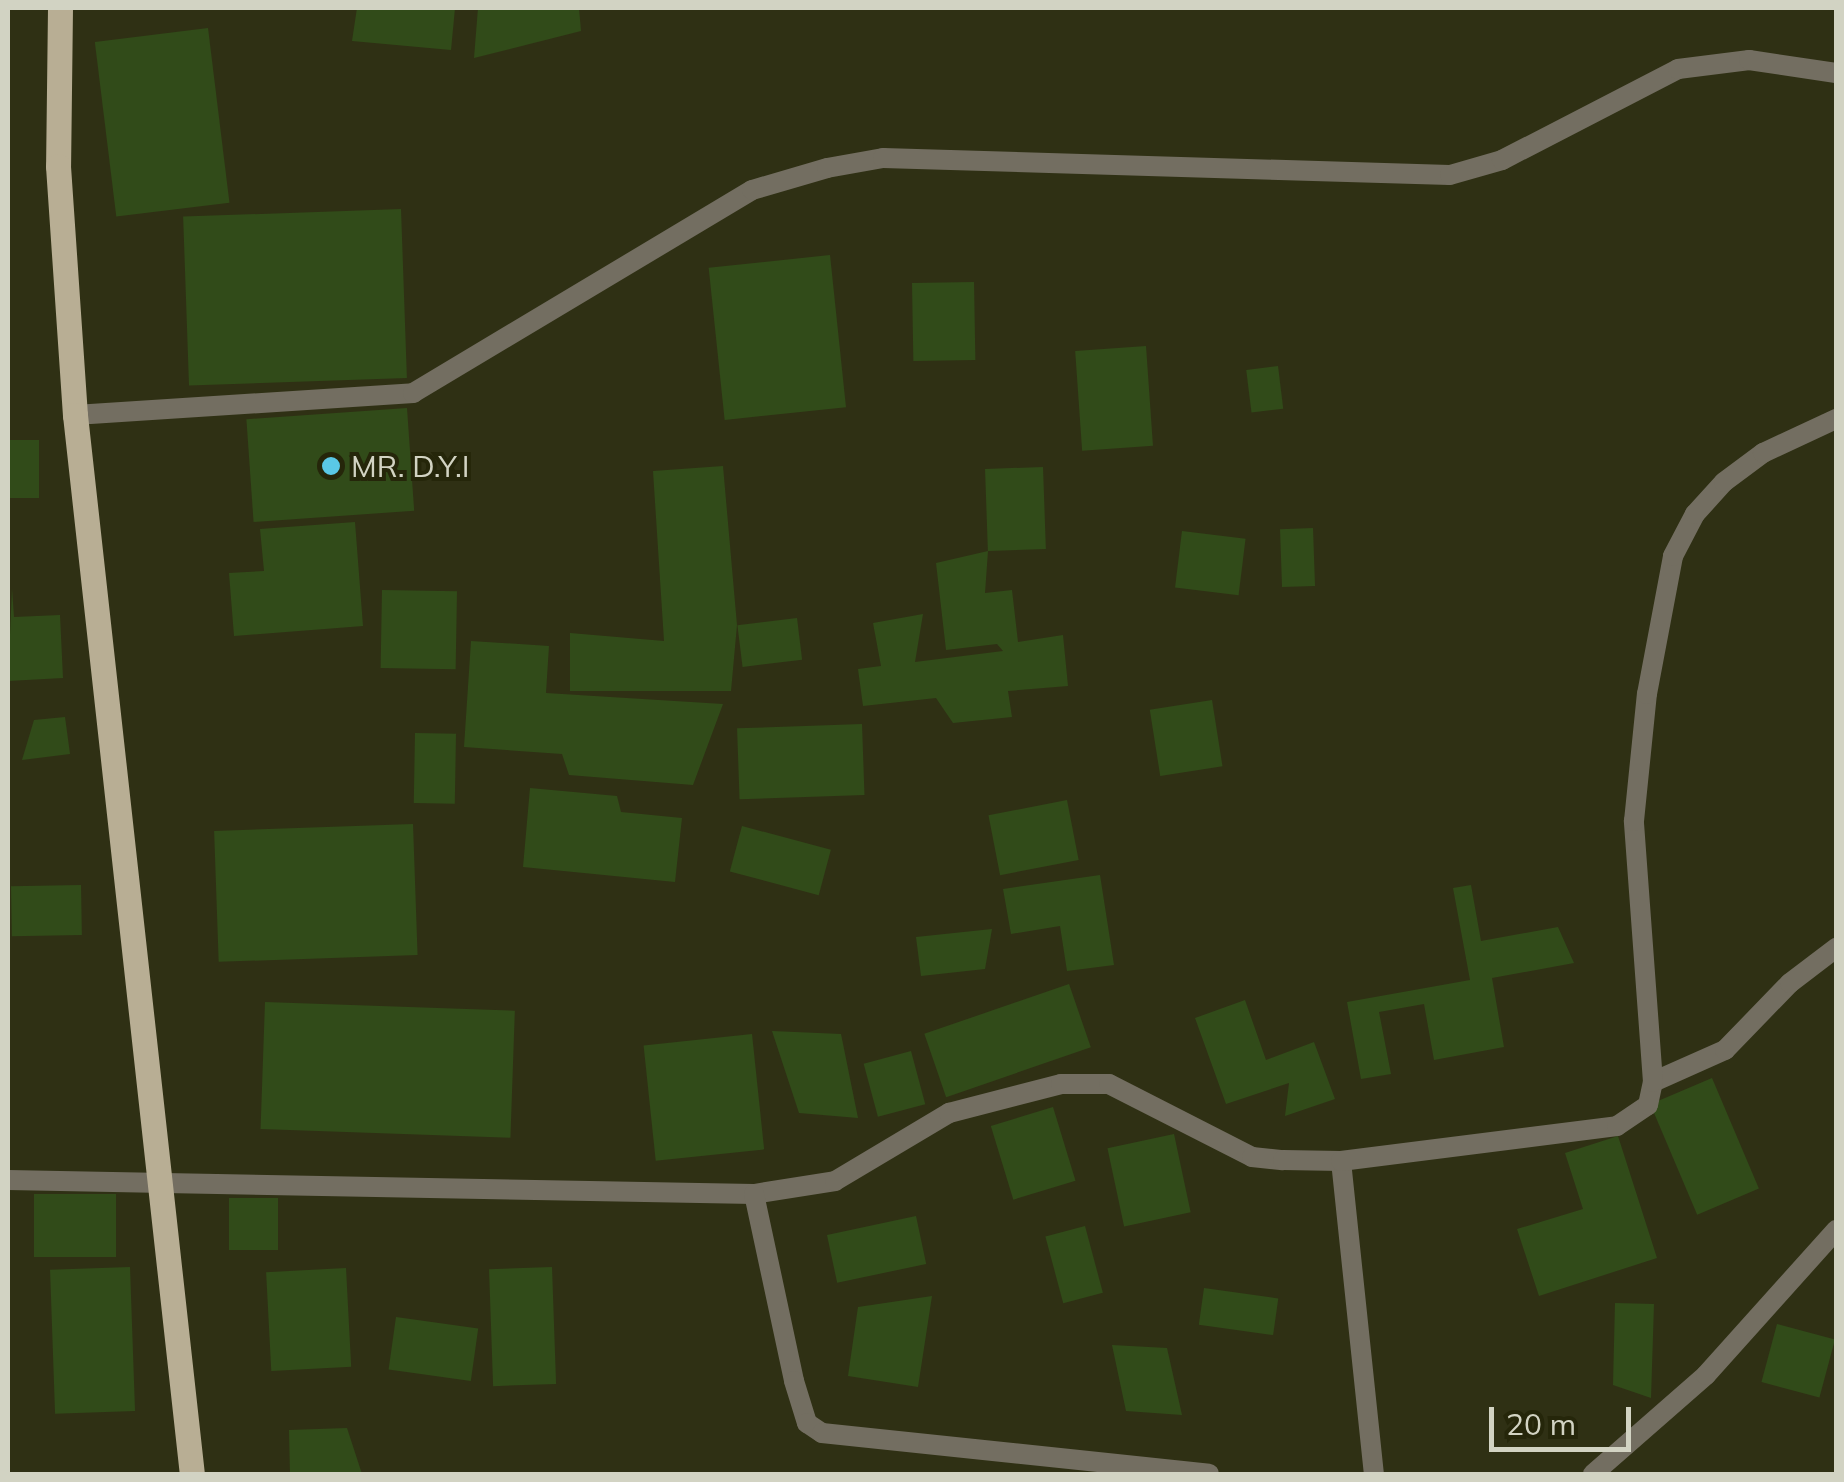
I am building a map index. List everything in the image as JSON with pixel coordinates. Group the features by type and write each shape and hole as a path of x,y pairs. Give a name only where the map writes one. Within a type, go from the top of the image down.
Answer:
{"main road":[{"path":"60,8 58,166 76,415 155,1180 192,1474"}],"street":[{"path":"76,415 412,392 752,190 827,168 883,158 1450,175 1502,160 1678,69 1750,60 1836,74"},
{"path":"8,1180 754,1194 835,1181 949,1113 1061,1084 1109,1084 1252,1156 1341,1161 1617,1126 1648,1105 1653,1082 1634,821 1647,694 1673,556 1695,514 1724,482 1763,453 1836,420"},
{"path":"1653,1082 1725,1050 1790,984 1836,948"},
{"path":"1341,1161 1374,1474"},
{"path":"754,1194 794,1381 807,1423 822,1433 1209,1474"},
{"path":"1593,1474 1706,1375 1836,1230"}],"building":[{"path":"357,8 455,8 451,50 352,41"},
{"path":"478,8 579,8 581,31 474,58"},
{"path":"208,28 229,203 116,217 95,42"},
{"path":"401,209 407,378 189,386 183,217"},
{"path":"830,255 846,407 725,420 709,268"},
{"path":"974,282 975,360 913,361 912,283"},
{"path":"1146,346 1153,446 1082,451 1075,351"},
{"path":"1278,366 1283,409 1251,413 1246,370"},
{"name":"MR. D.Y.I","path":"407,408 414,511 254,522 246,419"},
{"path":"8,440 39,440 39,498 8,498"},
{"path":"723,466 737,625 731,691 570,691 570,633 664,641 653,471"},
{"path":"1043,467 1046,549 988,551 985,469"},
{"path":"355,522 363,626 234,636 229,573 264,571 260,529"},
{"path":"1313,528 1315,586 1282,587 1280,529"},
{"path":"1182,531 1246,539 1239,595 1175,588"},
{"path":"988,551 985,593 1012,590 1018,642 1063,635 1068,686 1008,691 1012,717 953,723 936,698 863,706 858,669 881,666 873,623 923,614 915,662 1003,651 997,644 946,650 936,563"},
{"path":"12,588 14,617 60,615 63,678 8,681"},
{"path":"382,590 457,591 456,669 381,668"},
{"path":"797,618 802,660 743,667 737,625"},
{"path":"471,641 549,646 546,693 723,704 693,785 569,775 562,754 464,747"},
{"path":"1212,700 1222,766 1160,776 1150,710"},
{"path":"65,717 70,754 22,760 34,720"},
{"path":"862,724 864,795 740,799 737,728"},
{"path":"415,733 456,734 455,804 414,803"},
{"path":"530,788 617,796 621,812 682,818 675,882 523,867"},
{"path":"1067,800 1079,860 1000,875 988,815"},
{"path":"413,824 418,955 219,962 214,831"},
{"path":"742,826 831,850 819,895 730,871"},
{"path":"1100,875 1114,965 1067,971 1060,926 1011,934 1003,889"},
{"path":"81,885 82,935 12,936 11,886"},
{"path":"1471,885 1481,941 1558,927 1574,963 1492,978 1504,1047 1434,1060 1424,1004 1379,1012 1391,1074 1361,1079 1347,1002 1470,980 1453,888"},
{"path":"992,929 985,969 921,976 916,937"},
{"path":"1069,984 1091,1047 946,1097 924,1034"},
{"path":"1245,1000 1266,1060 1314,1042 1335,1099 1285,1116 1289,1083 1226,1104 1195,1018"},
{"path":"265,1002 515,1011 510,1138 261,1129"},
{"path":"772,1031 841,1034 858,1118 799,1113"},
{"path":"752,1034 764,1149 656,1161 644,1045"},
{"path":"911,1051 925,1104 878,1117 864,1064"},
{"path":"1712,1078 1759,1188 1697,1215 1650,1104"},
{"path":"1053,1107 1076,1181 1013,1200 991,1126"},
{"path":"1174,1134 1191,1212 1124,1226 1107,1148"},
{"path":"1618,1136 1657,1258 1539,1296 1517,1229 1583,1209 1565,1153"},
{"path":"34,1194 116,1194 116,1257 34,1257"},
{"path":"229,1198 278,1198 278,1250 229,1250"},
{"path":"916,1216 926,1264 837,1283 827,1235"},
{"path":"1085,1226 1103,1293 1063,1303 1045,1237"},
{"path":"130,1267 135,1411 55,1414 50,1270"},
{"path":"552,1267 556,1384 493,1386 489,1269"},
{"path":"346,1268 351,1367 271,1371 266,1272"},
{"path":"1204,1288 1278,1298 1273,1335 1199,1325"},
{"path":"932,1296 918,1387 848,1376 858,1307"},
{"path":"1615,1303 1654,1304 1651,1398 1613,1385"},
{"path":"396,1317 478,1329 471,1381 389,1369"},
{"path":"1777,1324 1835,1340 1819,1397 1761,1382"},
{"path":"1112,1345 1167,1348 1182,1415 1126,1411"},
{"path":"347,1428 362,1474 290,1474 289,1430"}],"place":[{"name":"MR. D.Y.I","path":"331,466"}]}
